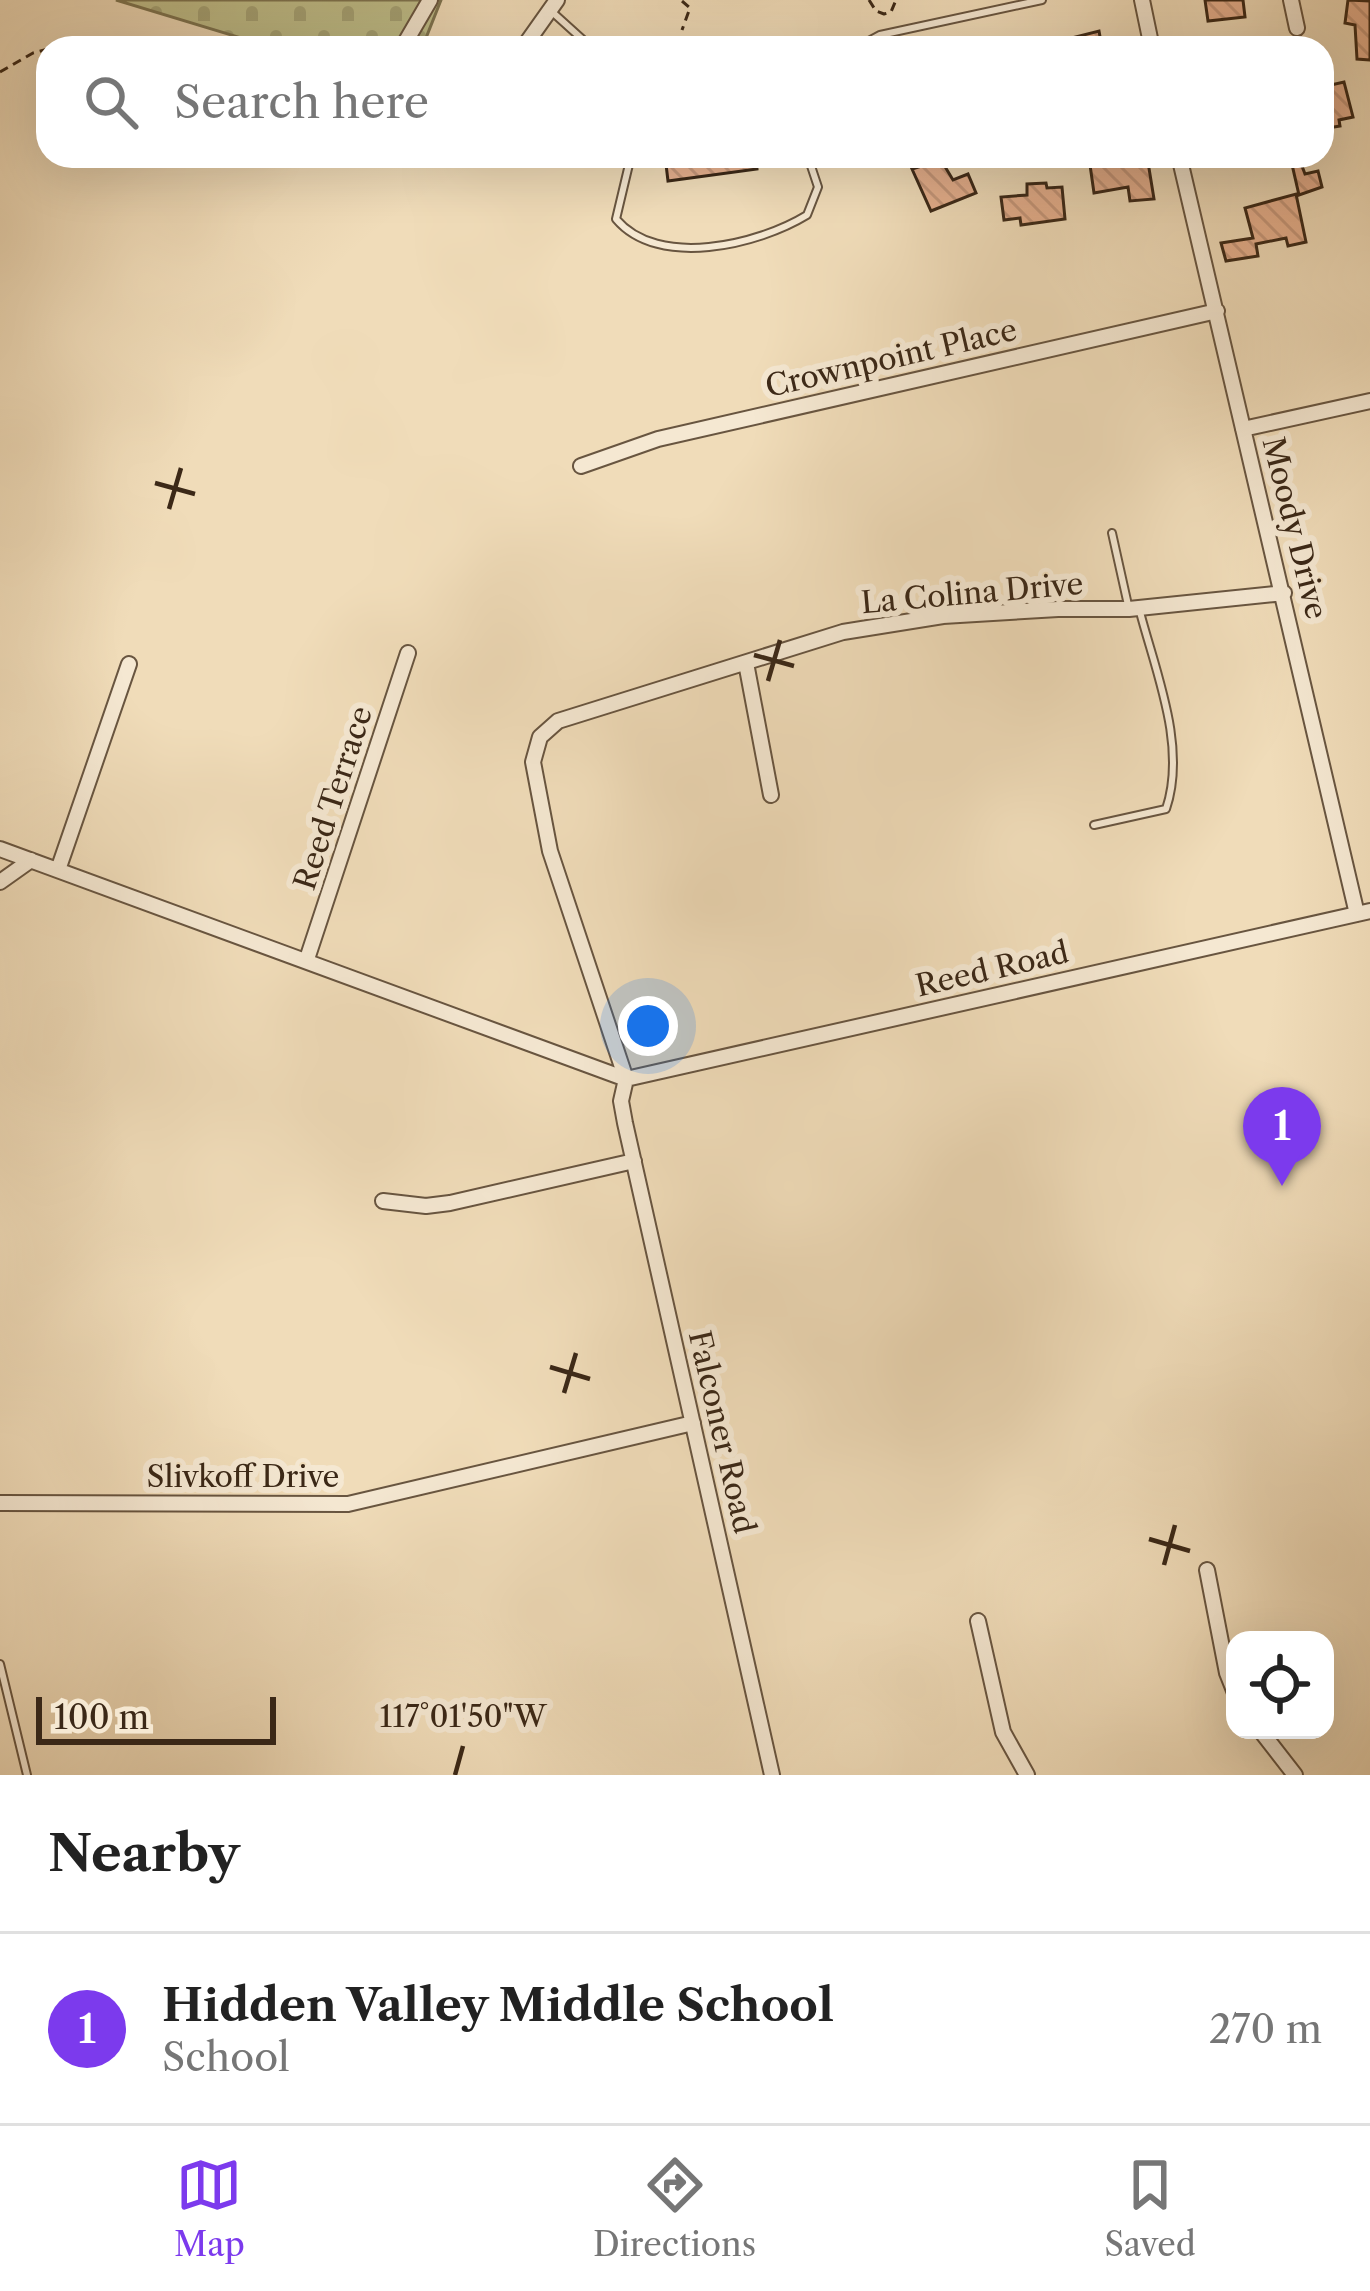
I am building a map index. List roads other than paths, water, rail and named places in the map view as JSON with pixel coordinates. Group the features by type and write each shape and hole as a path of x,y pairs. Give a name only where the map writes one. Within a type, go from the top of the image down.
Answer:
{"street":[{"path":"409,36 430,0"},
{"path":"1142,0 1150,36"},
{"path":"1291,0 1298,28"},
{"path":"532,36 554,5"},
{"name":"Moody Drive","path":"1182,168 1364,912"},
{"name":"Crownpoint Place","path":"581,466 658,439 1216,311"},
{"path":"1243,429 1370,401"},
{"name":"La Colina Drive","path":"626,1079 550,851 533,762 540,737 558,721 843,632 943,616 1134,609 1283,593"},
{"name":"Reed Terrace","path":"307,959 409,653"},
{"path":"746,663 771,795"},
{"path":"58,870 129,664"},
{"path":"0,850 626,1079"},
{"path":"0,881 31,860"},
{"name":"Reed Road","path":"626,1079 1364,912"},
{"name":"Falconer Road","path":"626,1079 621,1101 772,1775"},
{"path":"383,1201 426,1206 450,1203 634,1161"},
{"name":"Slivkoff Drive","path":"0,1502 348,1504 693,1423"},
{"path":"1207,1570 1226,1668"},
{"path":"978,1622 1003,1732 1027,1775"},
{"path":"1267,1739 1295,1775"}],"lane":[{"path":"878,36 1042,0"},
{"path":"554,5 581,36"},
{"path":"628,168 616,219 626,232 648,244 680,249 766,233 807,215 818,187 811,168"},
{"path":"1094,825 1166,809 1174,785 1174,751 1112,532"},
{"path":"0,1664 27,1775"}],"place":[{"name":"Hidden Valley Middle School","path":"1282,1186"}]}
